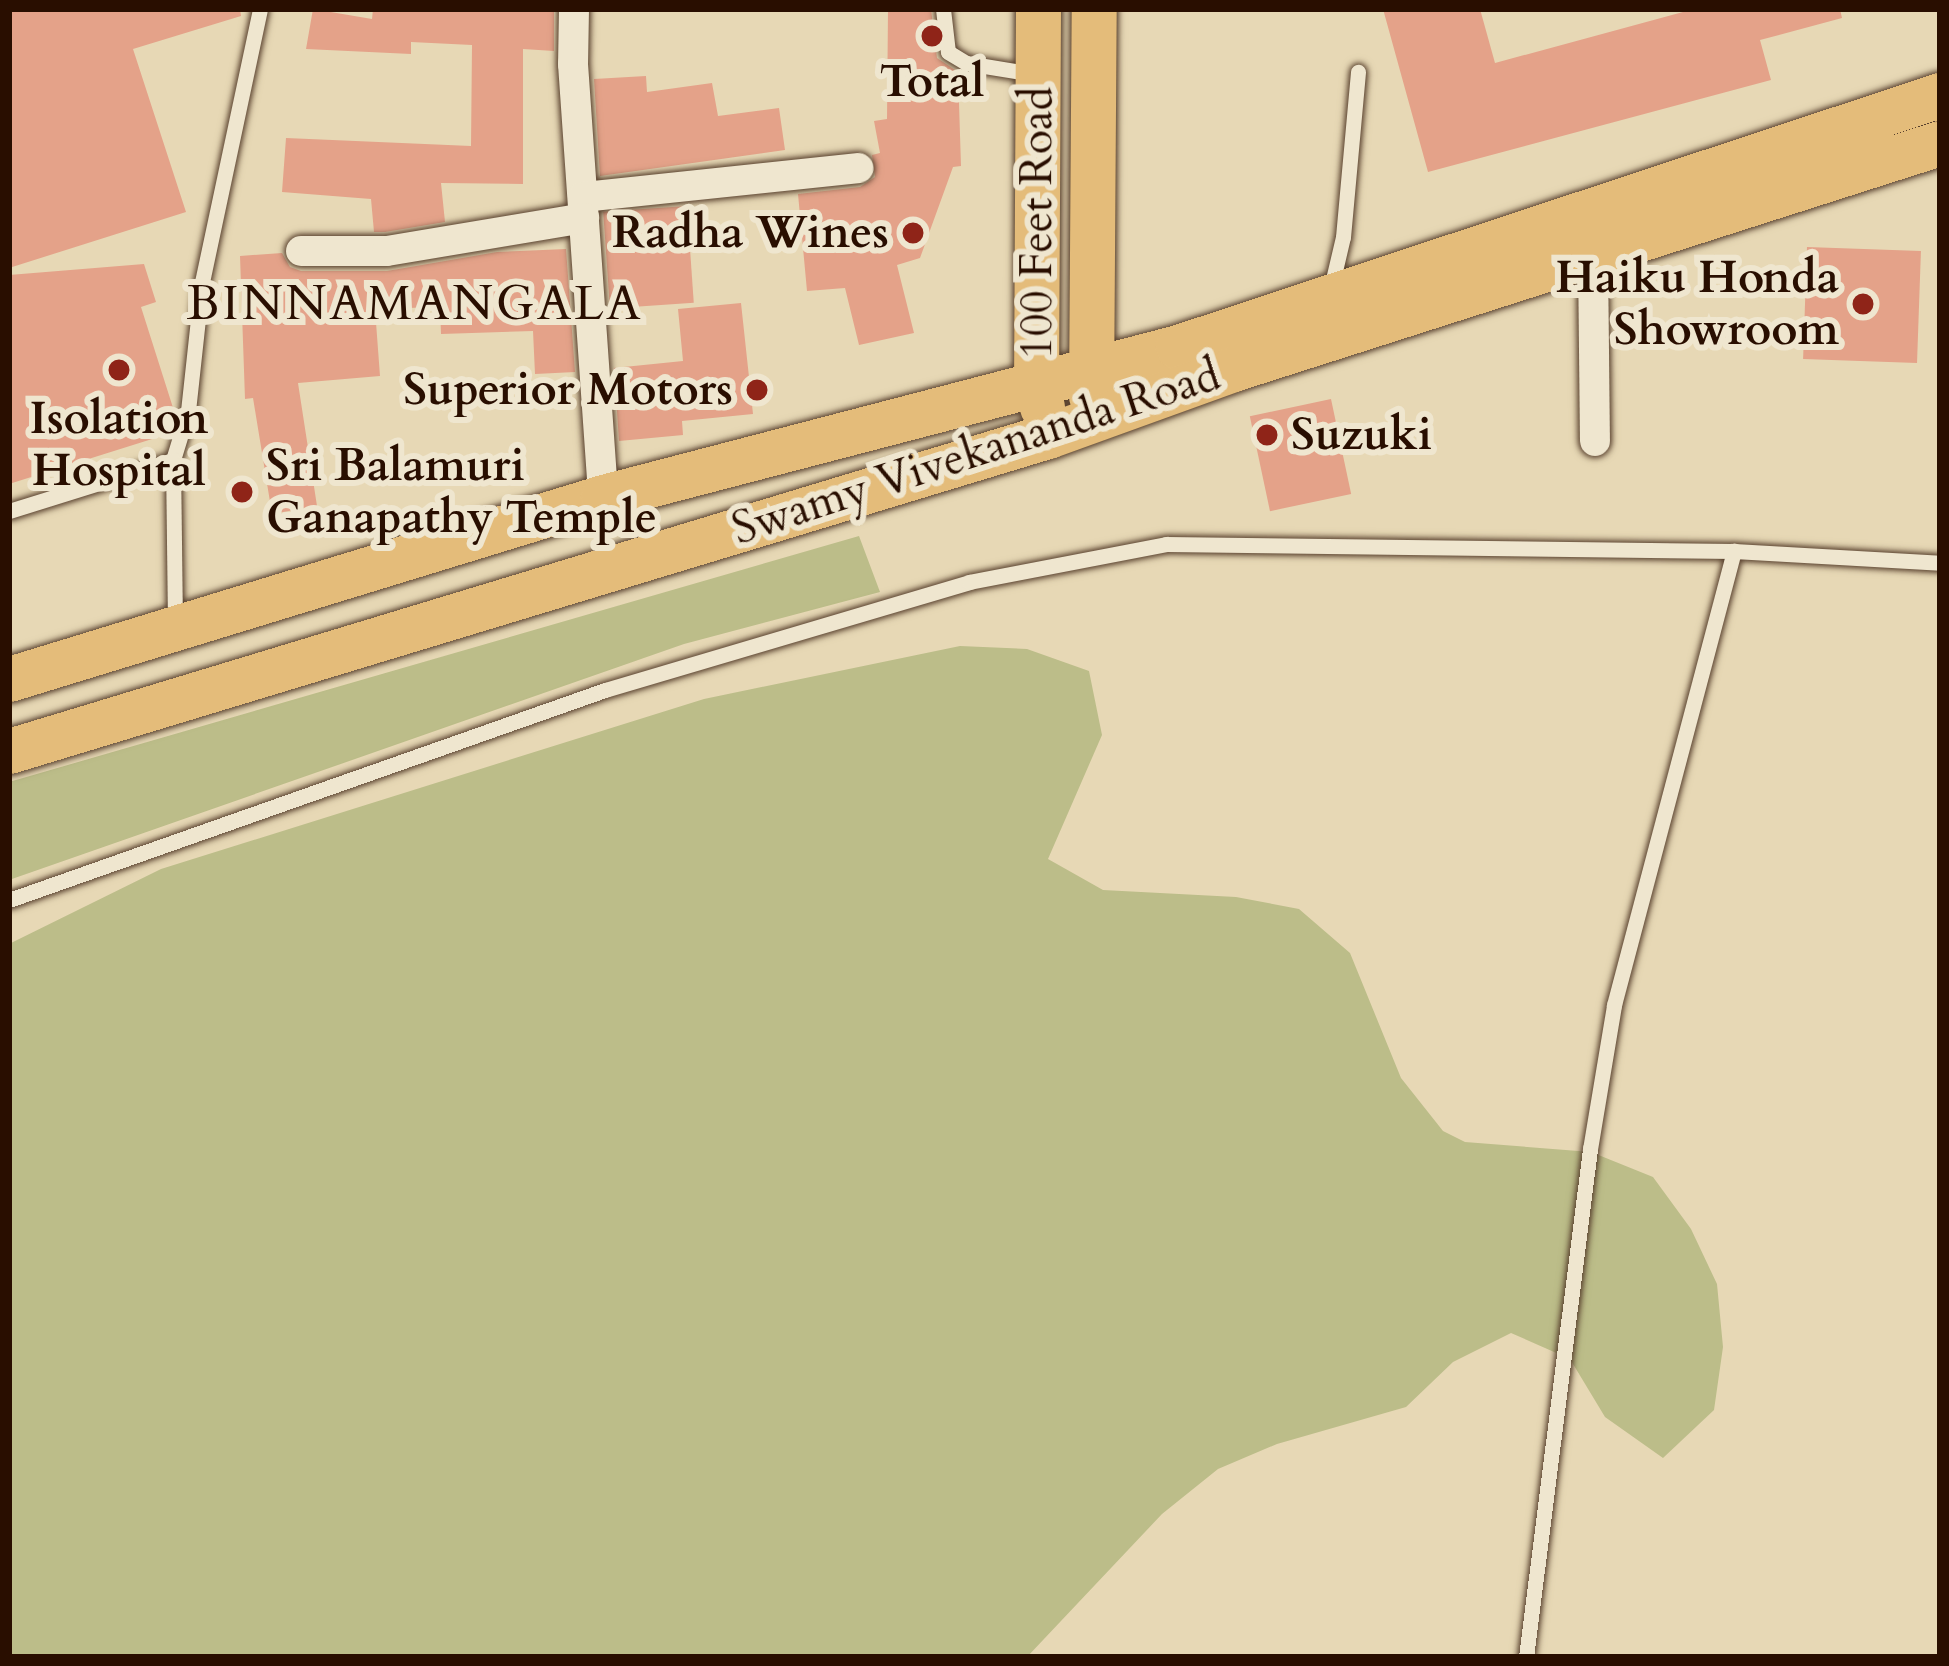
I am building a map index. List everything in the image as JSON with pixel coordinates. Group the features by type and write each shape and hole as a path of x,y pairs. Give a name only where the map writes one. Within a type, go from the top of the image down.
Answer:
{"main road":[{"name":"100 Feet Road","path":"1037,9 1036,381 1048,436"},
{"name":"100 Feet Road","path":"1093,420 1089,369 1094,9"},
{"name":"Swamy Vivekananda Road","path":"9,679 603,497 1178,346 1940,95"},
{"name":"Swamy Vivekananda Road","path":"9,751 1048,436 1233,369 1940,143"}],"street":[{"path":"574,9 603,497"},
{"path":"301,251 387,251 583,207 858,168"},
{"path":"1593,255 1595,441"}],"lane":[{"path":"175,629 173,460 188,411 202,282 260,9"},
{"path":"943,9 948,52 965,63 1037,75"},
{"path":"1329,296 1343,238 1358,72"},
{"path":"9,511 173,460"},
{"path":"9,900 605,690 968,582 1166,544 1734,551 1940,563"},
{"path":"1526,1657 1590,1149 1614,1004 1734,551"}],"green space":[{"path":"859,536 880,592 684,644 9,880 9,782"},
{"path":"960,646 1027,649 1089,671 1102,735 1048,859 1103,890 1236,897 1299,909 1350,953 1401,1078 1443,1131 1465,1142 1591,1152 1653,1177 1691,1229 1717,1284 1723,1347 1714,1410 1663,1458 1605,1417 1570,1359 1511,1333 1453,1362 1406,1407 1277,1444 1218,1469 1162,1514 1027,1657 9,1657 9,944 161,869 704,699"}],"building":[{"path":"9,9 240,9 241,16 133,49 186,212 9,268"},
{"path":"313,9 372,19 373,9 554,9 554,51 523,49 523,184 441,183 445,222 385,232 374,232 371,199 282,192 286,138 471,146 472,45 411,42 411,54 306,49"},
{"path":"888,9 931,9 937,58 958,72 961,166 953,167 920,258 897,265 914,333 859,345 845,288 807,291 798,194 860,187 875,177 872,155 880,153 874,121 887,119"},
{"path":"1383,9 1480,9 1495,63 1694,9 1840,9 1842,18 1760,40 1771,80 1428,172"},
{"path":"646,76 647,92 712,83 718,116 779,108 785,150 600,176 594,79"},
{"path":"687,206 694,303 610,309 603,212"},
{"name":"Haiku Honda Showroom","path":"1807,247 1921,251 1917,363 1803,359"},
{"path":"566,249 575,372 535,374 533,331 441,334 440,307 375,309 380,376 298,383 317,506 272,514 253,398 245,399 240,256 282,253 290,267 301,271 387,271 497,252"},
{"path":"144,264 156,302 141,307 175,414 168,434 9,484 9,275"},
{"path":"741,303 753,414 682,421 683,435 619,441 614,368 683,361 678,309"},
{"path":"1331,399 1351,494 1270,511 1250,416"}],"place":[{"name":"Total","path":"932,36"},
{"name":"Radha Wines","path":"913,233"},
{"name":"Haiku Honda Showroom","path":"1863,304"},
{"name":"Isolation Hospital","path":"119,370"},
{"name":"Superior Motors","path":"757,390"},
{"name":"Suzuki","path":"1267,435"},
{"name":"Sri Balamuri Ganapathy Temple","path":"242,492"}],"district":[{"name":"BINNAMANGALA","path":"415,304"}]}
